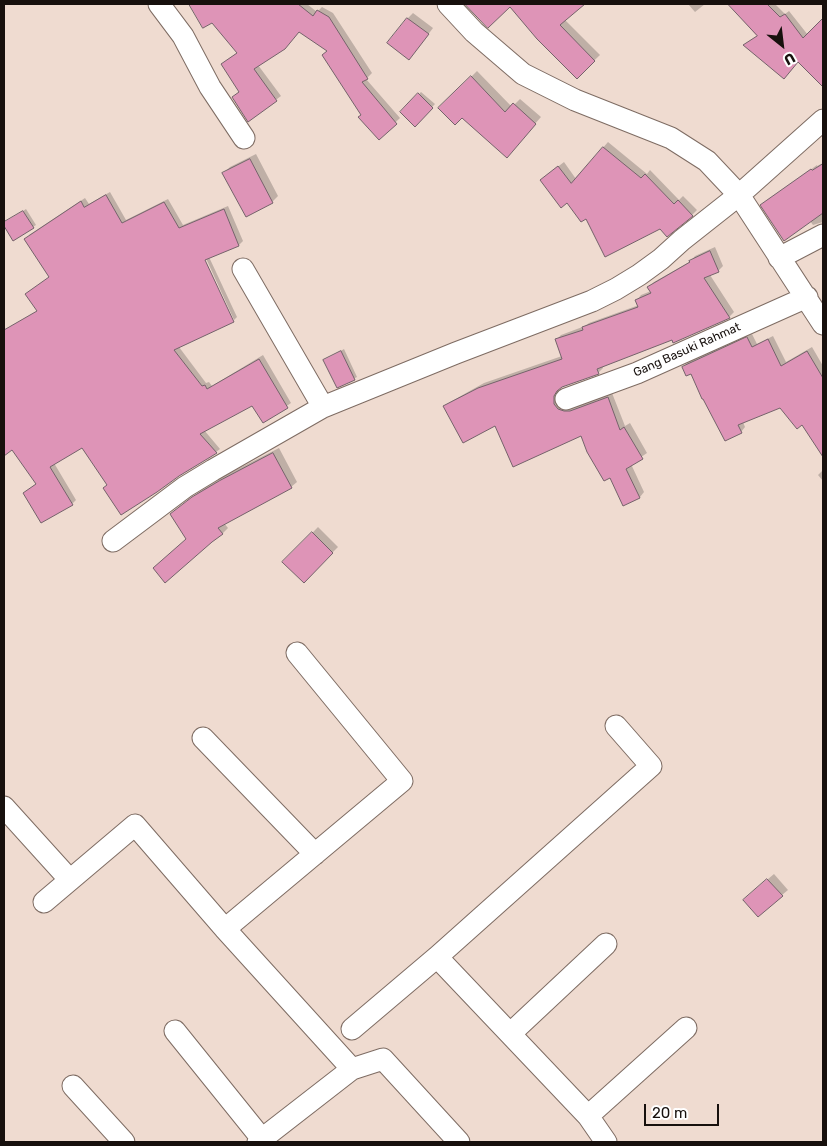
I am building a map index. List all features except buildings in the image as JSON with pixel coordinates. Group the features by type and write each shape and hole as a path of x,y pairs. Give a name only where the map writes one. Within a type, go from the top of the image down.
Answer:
{"street":[{"path":"159,4 183,36 210,87 244,138"},
{"path":"448,4 474,32 523,74 576,100 650,128 685,146 707,161 739,195 823,324"},
{"path":"113,541 206,474 323,407 456,352 592,301 616,289 661,258 739,195 823,120"},
{"path":"779,258 823,235"},
{"path":"243,269 323,407"},
{"name":"Gang Basuki Rahmat","path":"566,399 637,373 807,298"},
{"path":"225,930 402,781 298,653"},
{"path":"352,1029 437,957 652,766 616,726"},
{"path":"203,738 315,854"},
{"path":"4,807 70,880"},
{"path":"44,902 135,826 225,930 352,1069"},
{"path":"511,1033 606,944"},
{"path":"437,957 588,1116 606,1142"},
{"path":"588,1116 686,1028"},
{"path":"175,1031 260,1141 352,1069 383,1059 459,1142"},
{"path":"73,1086 124,1142"}]}
